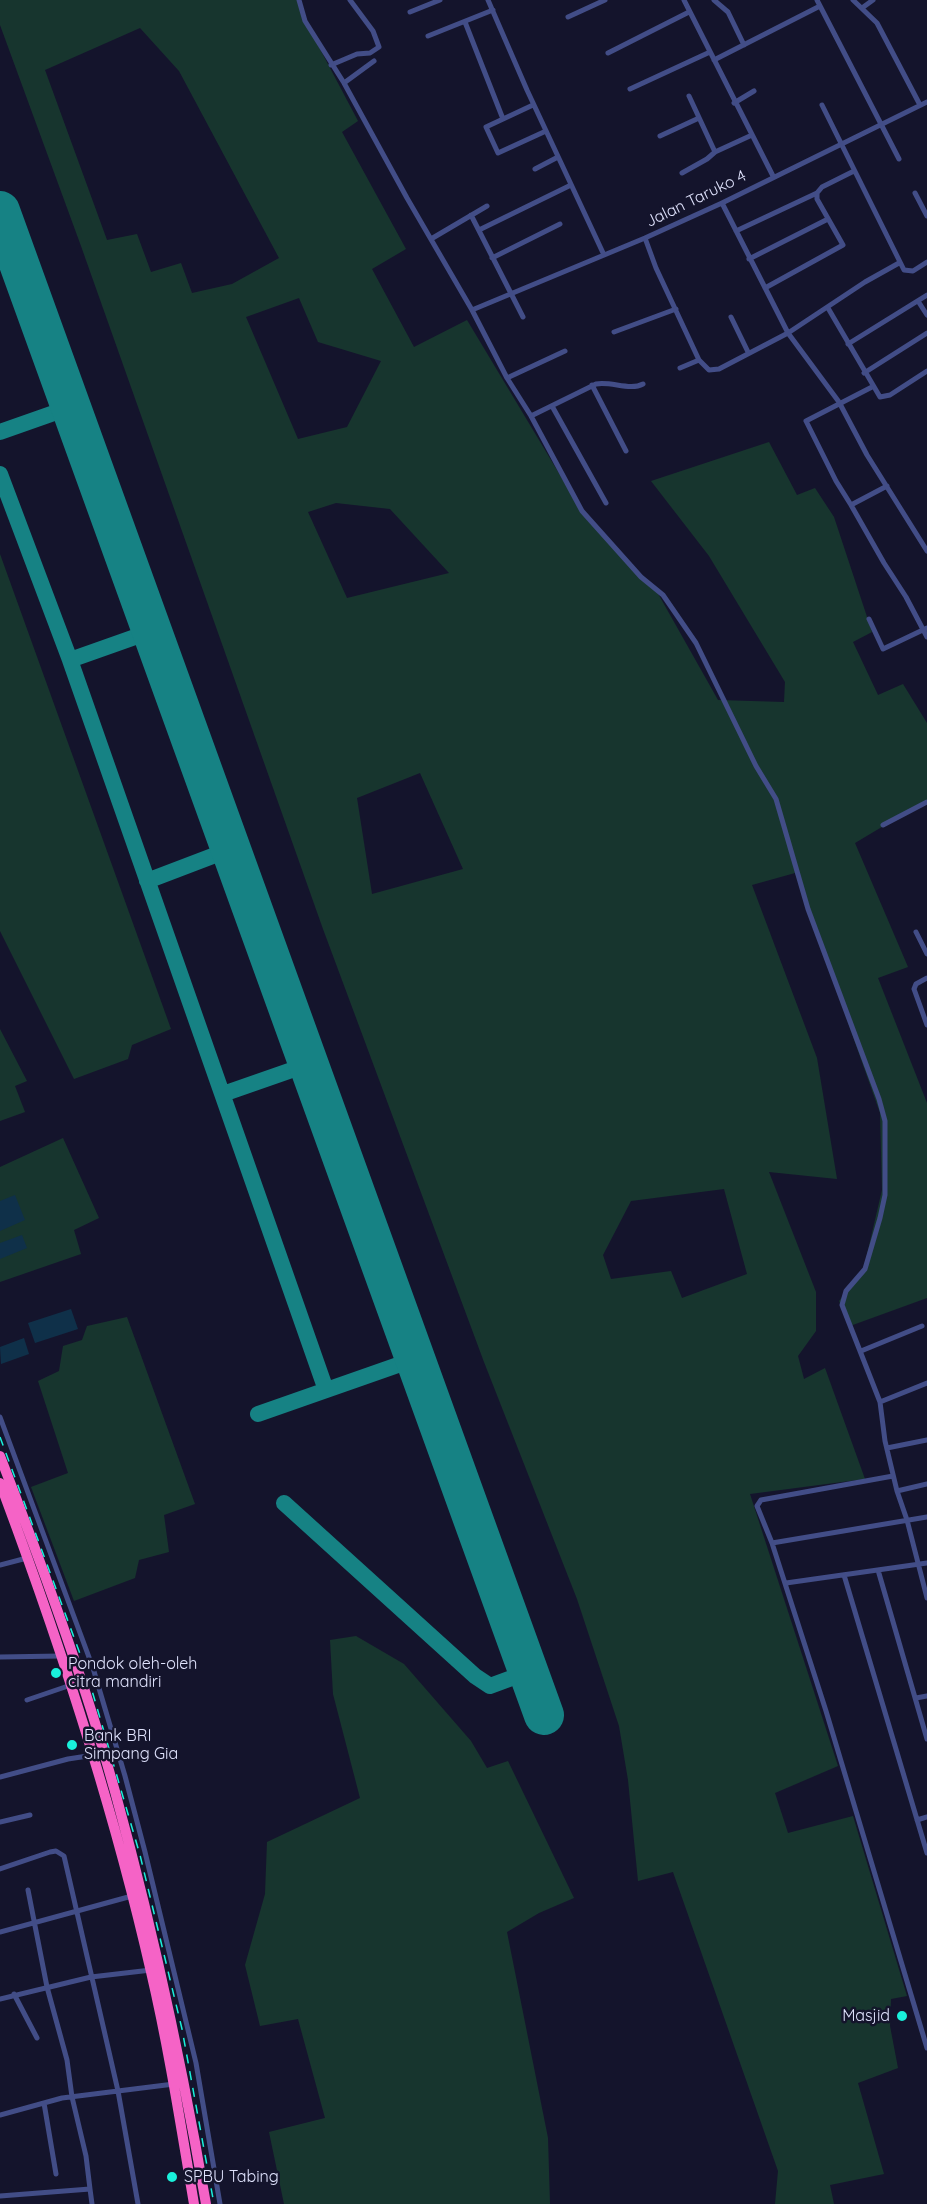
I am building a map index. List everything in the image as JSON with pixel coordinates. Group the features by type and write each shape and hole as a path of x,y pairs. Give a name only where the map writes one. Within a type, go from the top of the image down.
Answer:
{"highway":[{"path":"0,1456 28,1558 127,1855 171,2013 185,2111 194,2204"},
{"path":"0,1483 19,1519 78,1672 105,1758 127,1855 132,1896 151,1970 174,2084 185,2111 207,2204"}],"street":[{"path":"299,0 305,21 344,83 582,511 641,577 663,595 696,643 756,766 776,799 808,909 879,1099 885,1121 885,1195 865,1269 846,1291 843,1299 844,1314 880,1402 893,1476 927,1598"},
{"path":"331,65 357,54 370,53 379,47 373,31 350,0"},
{"path":"410,12 440,0"},
{"path":"488,0 604,255"},
{"path":"684,0 773,177"},
{"path":"714,0 728,12 744,45"},
{"path":"817,0 899,159"},
{"path":"853,0 877,23 927,110"},
{"path":"862,8 873,0"},
{"path":"568,17 601,1"},
{"path":"714,60 820,6"},
{"path":"428,36 493,10"},
{"path":"608,53 689,12"},
{"path":"465,22 503,119"},
{"path":"630,89 710,52"},
{"path":"344,83 374,61"},
{"path":"734,103 754,91"},
{"path":"689,96 715,152"},
{"name":"Jalan Taruko 4","path":"472,310 645,238 722,203 924,103"},
{"path":"534,105 486,127 498,153 546,131"},
{"path":"822,105 904,270 908,272 927,262"},
{"path":"660,136 699,118"},
{"path":"682,173 715,152 752,135"},
{"path":"535,169 558,157"},
{"path":"736,231 817,193 822,187 854,171"},
{"path":"478,231 571,185"},
{"path":"765,288 843,245 817,199 817,193"},
{"path":"915,193 927,216"},
{"path":"722,203 788,333 839,402 860,442 927,551"},
{"path":"431,239 487,206"},
{"path":"471,215 523,317"},
{"path":"749,259 828,219"},
{"path":"492,258 560,224"},
{"path":"645,238 656,268 699,360 706,369 712,370 788,333 865,282 900,263"},
{"path":"849,344 927,295"},
{"path":"918,301 927,315"},
{"path":"828,308 878,396 884,397 927,371"},
{"path":"614,332 676,309"},
{"path":"731,317 748,352"},
{"path":"864,373 927,333"},
{"path":"507,378 565,351"},
{"path":"681,368 699,360"},
{"path":"531,416 592,385 608,382 636,387 643,384"},
{"path":"592,385 626,451"},
{"path":"872,387 839,402 806,422 836,481 906,597 927,637"},
{"path":"552,406 606,503"},
{"path":"850,505 887,486"},
{"path":"869,619 883,649 925,630"},
{"path":"883,825 927,802"},
{"path":"916,932 927,954"},
{"path":"927,978 916,984 914,989 927,1024"},
{"path":"861,1351 922,1326"},
{"path":"880,1402 927,1383"},
{"path":"0,1417 93,1668 145,1852 196,2063 220,2204"},
{"path":"887,1448 927,1440"},
{"path":"893,1476 761,1500 757,1506 786,1583 927,2048"},
{"path":"897,1491 927,1484"},
{"path":"772,1543 927,1517"},
{"path":"0,1565 28,1558"},
{"path":"786,1583 927,1563"},
{"path":"878,1570 927,1739"},
{"path":"844,1575 927,1853"},
{"path":"0,1657 62,1656"},
{"path":"78,1672 93,1668"},
{"path":"27,1700 72,1685"},
{"path":"916,1698 927,1696"},
{"path":"0,1778 25,1769 94,1755"},
{"path":"0,1822 30,1815"},
{"path":"917,1820 927,1817"},
{"path":"0,1869 50,1852 61,1853 66,1860 118,2091 138,2204"},
{"path":"28,1890 47,1987 61,2033 72,2097 86,2156 92,2204"},
{"path":"0,1932 132,1896"},
{"path":"0,1999 91,1977 151,1970"},
{"path":"14,1994 37,2038"},
{"path":"919,2022 927,2020"},
{"path":"0,2115 72,2097 174,2084"},
{"path":"44,2103 56,2174"},
{"path":"0,2196 90,2189"}],"green space":[{"path":"0,0 300,0 302,15 358,121 342,132 406,249 372,269 414,347 467,320 587,520 656,590 718,700 784,702 785,682 709,556 651,481 769,442 797,495 815,488 834,517 872,632 853,642 878,695 903,684 927,723 927,800 855,843 908,967 878,978 927,1103 927,1298 850,1326 839,1301 864,1267 882,1190 880,1113 795,873 752,885 817,1058 837,1179 769,1172 816,1292 816,1331 798,1356 804,1379 825,1368 865,1479 750,1494 838,1766 775,1793 788,1833 853,1816 907,1996 891,1999 890,2026 898,2068 858,2083 884,2174 830,2185 834,2204 775,2204 778,2171 673,1872 638,1881 628,1780 619,1726 577,1599 484,1362 323,929 81,246 0,25","holes":["140,28 179,71 279,258 232,284 192,293 181,263 151,272 137,234 107,240 45,70","299,298 318,342 381,361 347,427 298,439 246,317","336,503 390,509 449,573 347,598 308,512","420,773 463,869 372,894 357,798","724,1189 747,1274 682,1298 671,1271 611,1279 603,1255 631,1201"]},
{"path":"0,554 171,1029 132,1045 128,1059 74,1079 0,931"},
{"path":"0,1029 27,1081 15,1086 25,1112 0,1121"},
{"path":"63,1138 99,1218 74,1230 81,1254 0,1282 0,1167"},
{"path":"127,1317 195,1504 164,1515 169,1552 139,1560 135,1578 74,1601 31,1487 68,1473 38,1381 59,1371 63,1346 82,1340 87,1326"},
{"path":"356,1636 404,1664 471,1741 487,1768 508,1761 574,1898 539,1913 507,1932 548,2138 550,2204 284,2204 269,2132 325,2118 298,2019 260,2026 245,1965 265,1894 267,1842 360,1798 333,1694 330,1640"}],"water":[{"path":"15,1195 25,1220 0,1231 0,1201"},
{"path":"22,1235 27,1248 0,1259 0,1243"},
{"path":"71,1309 78,1329 35,1343 28,1323"},
{"path":"24,1338 29,1354 1,1364 0,1347"}],"taxiway":[{"path":"0,432 71,407"},
{"path":"0,474 70,660 326,1390"},
{"path":"70,660 152,631"},
{"path":"147,881 231,849"},
{"path":"223,1094 309,1064"},
{"path":"258,1414 415,1359"},
{"path":"284,1503 475,1676 490,1686 528,1672"}],"runway":[{"path":"0,211 544,1715"}],"railway":[{"path":"0,1437 86,1670 140,1855 182,2029 214,2204"}],"place":[{"name":"Pondok oleh-oleh citra mandiri","path":"56,1673"},
{"name":"Bank BRI Simpang Gia","path":"72,1745"},
{"name":"Masjid","path":"902,2016"},
{"name":"SPBU Tabing","path":"172,2177"}]}
